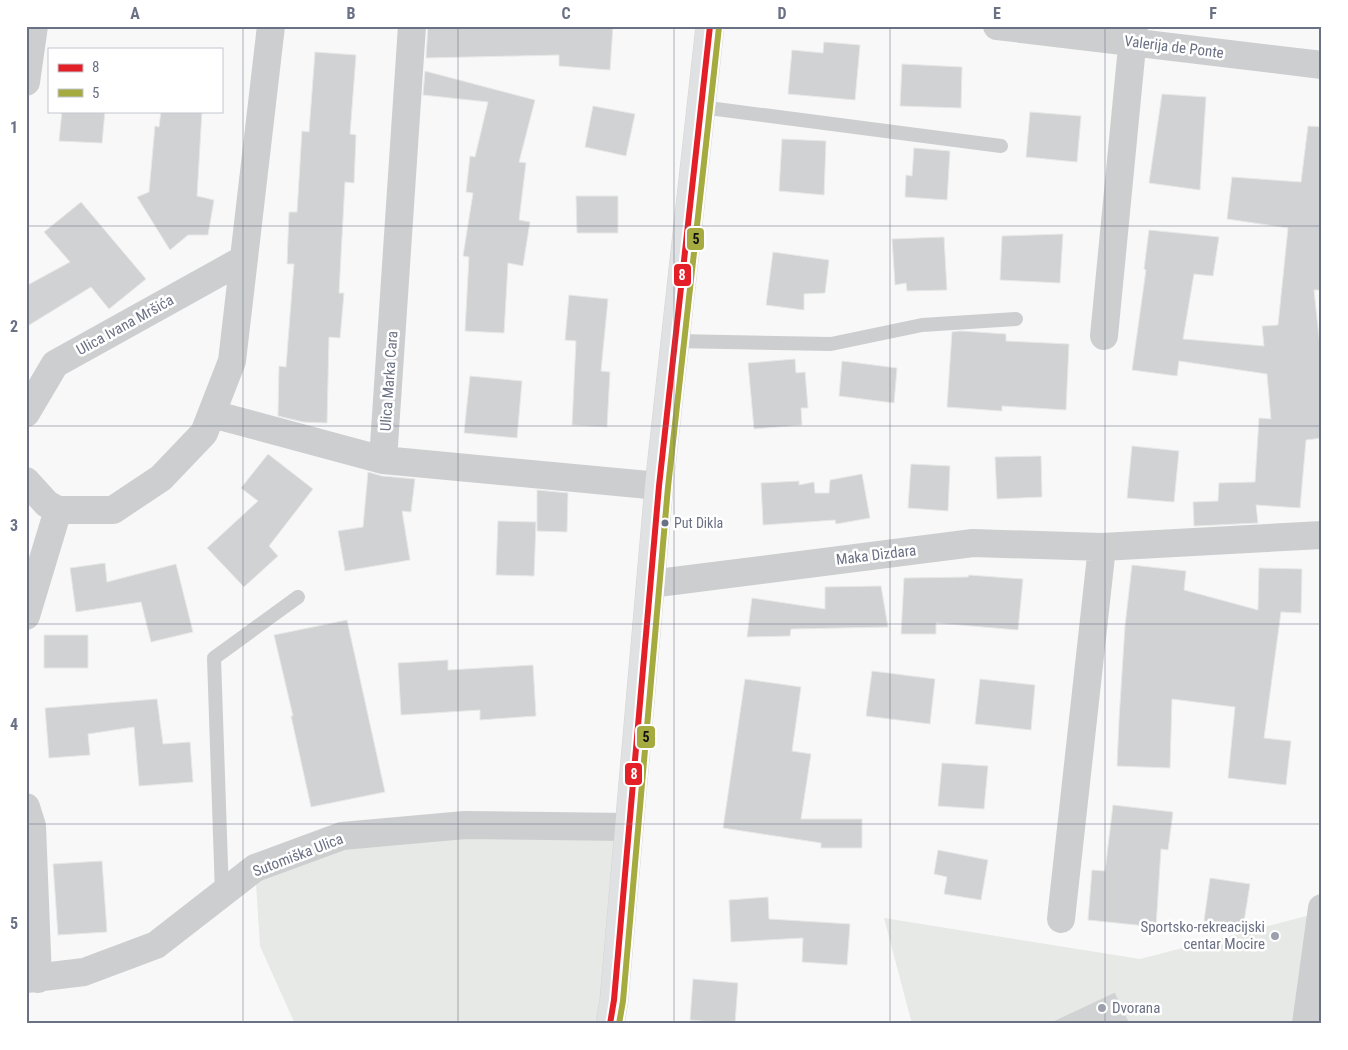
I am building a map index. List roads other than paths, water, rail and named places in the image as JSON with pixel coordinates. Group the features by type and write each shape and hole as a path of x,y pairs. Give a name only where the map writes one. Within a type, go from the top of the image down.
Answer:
{"street":[{"path":"26,82 34,26"},
{"path":"26,481 47,504 58,510 113,510 161,478 204,433 232,361 271,26"},
{"name":"Ulica Marka Cara","path":"384,460 412,26"},
{"path":"610,1024 614,1000 659,486 710,26"},
{"name":"Valerija de Ponte","path":"997,26 1133,34 1322,65"},
{"path":"1104,336 1133,34"},
{"name":"Ulica Ivana Mršića","path":"26,413 55,364 244,259"},
{"path":"212,414 384,460 659,486"},
{"path":"26,616 58,510"},
{"name":"Maka Dizdara","path":"650,584 973,542 1102,547 1322,535"},
{"path":"1061,919 1102,547"},
{"path":"26,807 32,826 32,979"},
{"name":"Sutomiška Ulica","path":"32,979 84,972 156,944 255,868 342,836 465,824 629,827"},
{"path":"1306,1024 1322,908"}],"lane":[{"path":"701,108 1001,146"},
{"path":"675,341 831,344 922,325 1016,318"},
{"path":"222,894 214,658 298,597"}],"place":[{"name":"Put Dikla","path":"665,523"},
{"name":"Sportsko-rekreacijski centar Mocire","path":"1275,936"},
{"name":"Dvorana","path":"1102,1008"}]}
